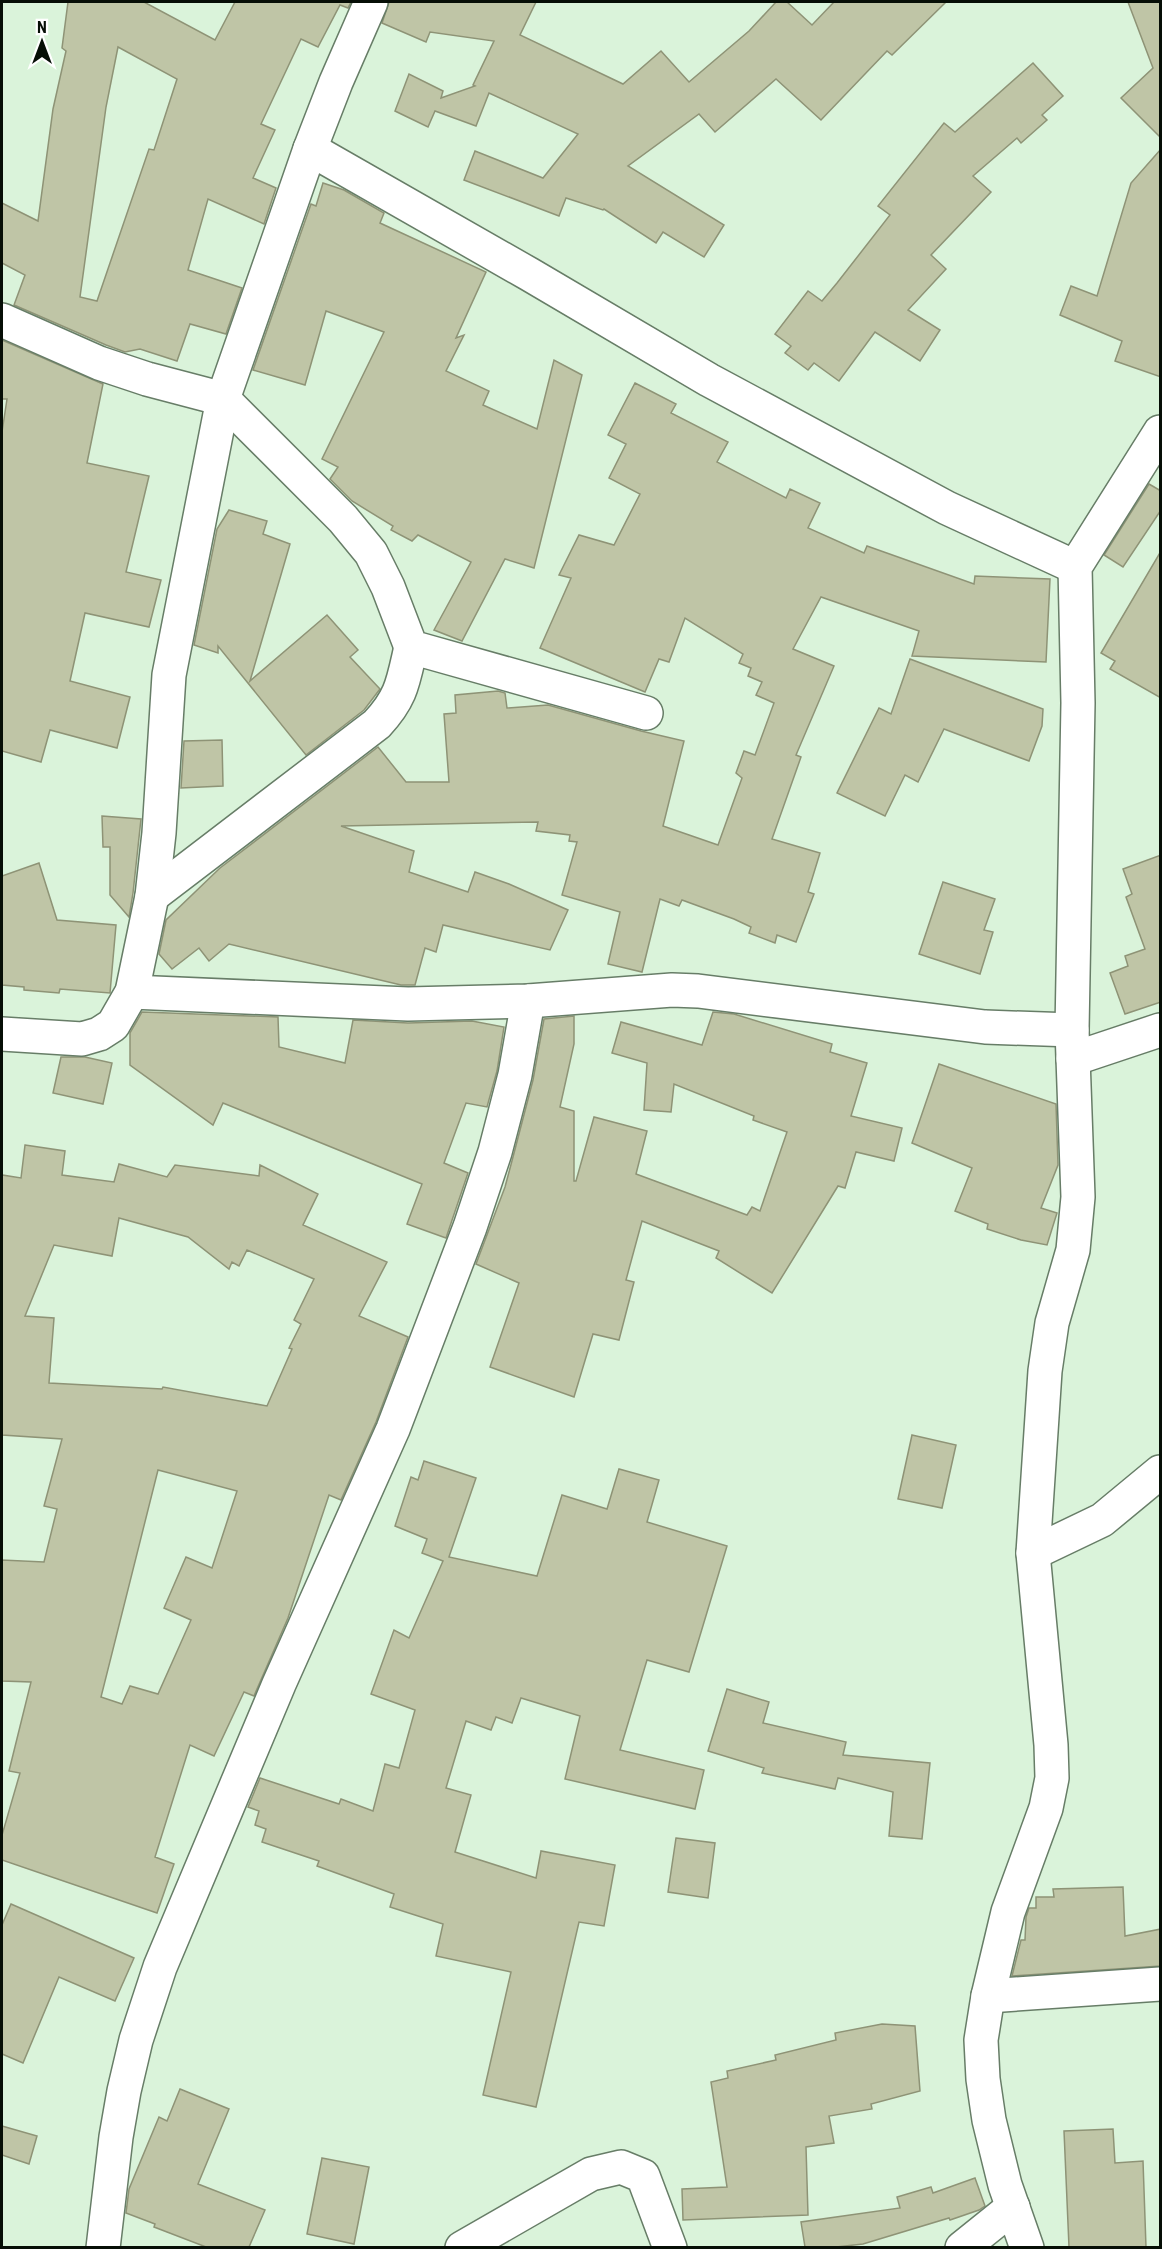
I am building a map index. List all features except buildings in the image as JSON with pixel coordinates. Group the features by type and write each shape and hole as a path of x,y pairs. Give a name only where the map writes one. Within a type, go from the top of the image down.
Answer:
{"street":[{"path":"2,1034 81,1039 99,1034 113,1025 132,992 152,896 159,833 169,675 223,399 310,148 371,2"},
{"path":"310,148 709,380 947,508 1075,567"},
{"path":"2,320 99,363 147,380 223,399 343,519 371,553 388,587 411,647 400,693 389,711 377,724 152,896"},
{"path":"1027,2247 1005,2185 989,2120 982,2079 981,2040 988,1996 1008,1912 1046,1808 1052,1778 1033,1553 1045,1371 1052,1323 1073,1251 1078,1197 1073,1045 1078,703 1075,567 1161,432"},
{"path":"411,647 646,713"},
{"path":"132,992 408,1004 528,1001 672,990 698,991 986,1027 1073,1045 1161,1030"},
{"path":"103,2247 124,2091 136,2040 160,1967 279,1684 402,1406 470,1227 495,1152 515,1075 528,1001"},
{"path":"1033,1553 1102,1520 1161,1472"},
{"path":"988,1996 1161,1984"},
{"path":"462,2247 591,2174 621,2167 643,2176 670,2247"},
{"path":"962,2247 1012,2207"}]}
